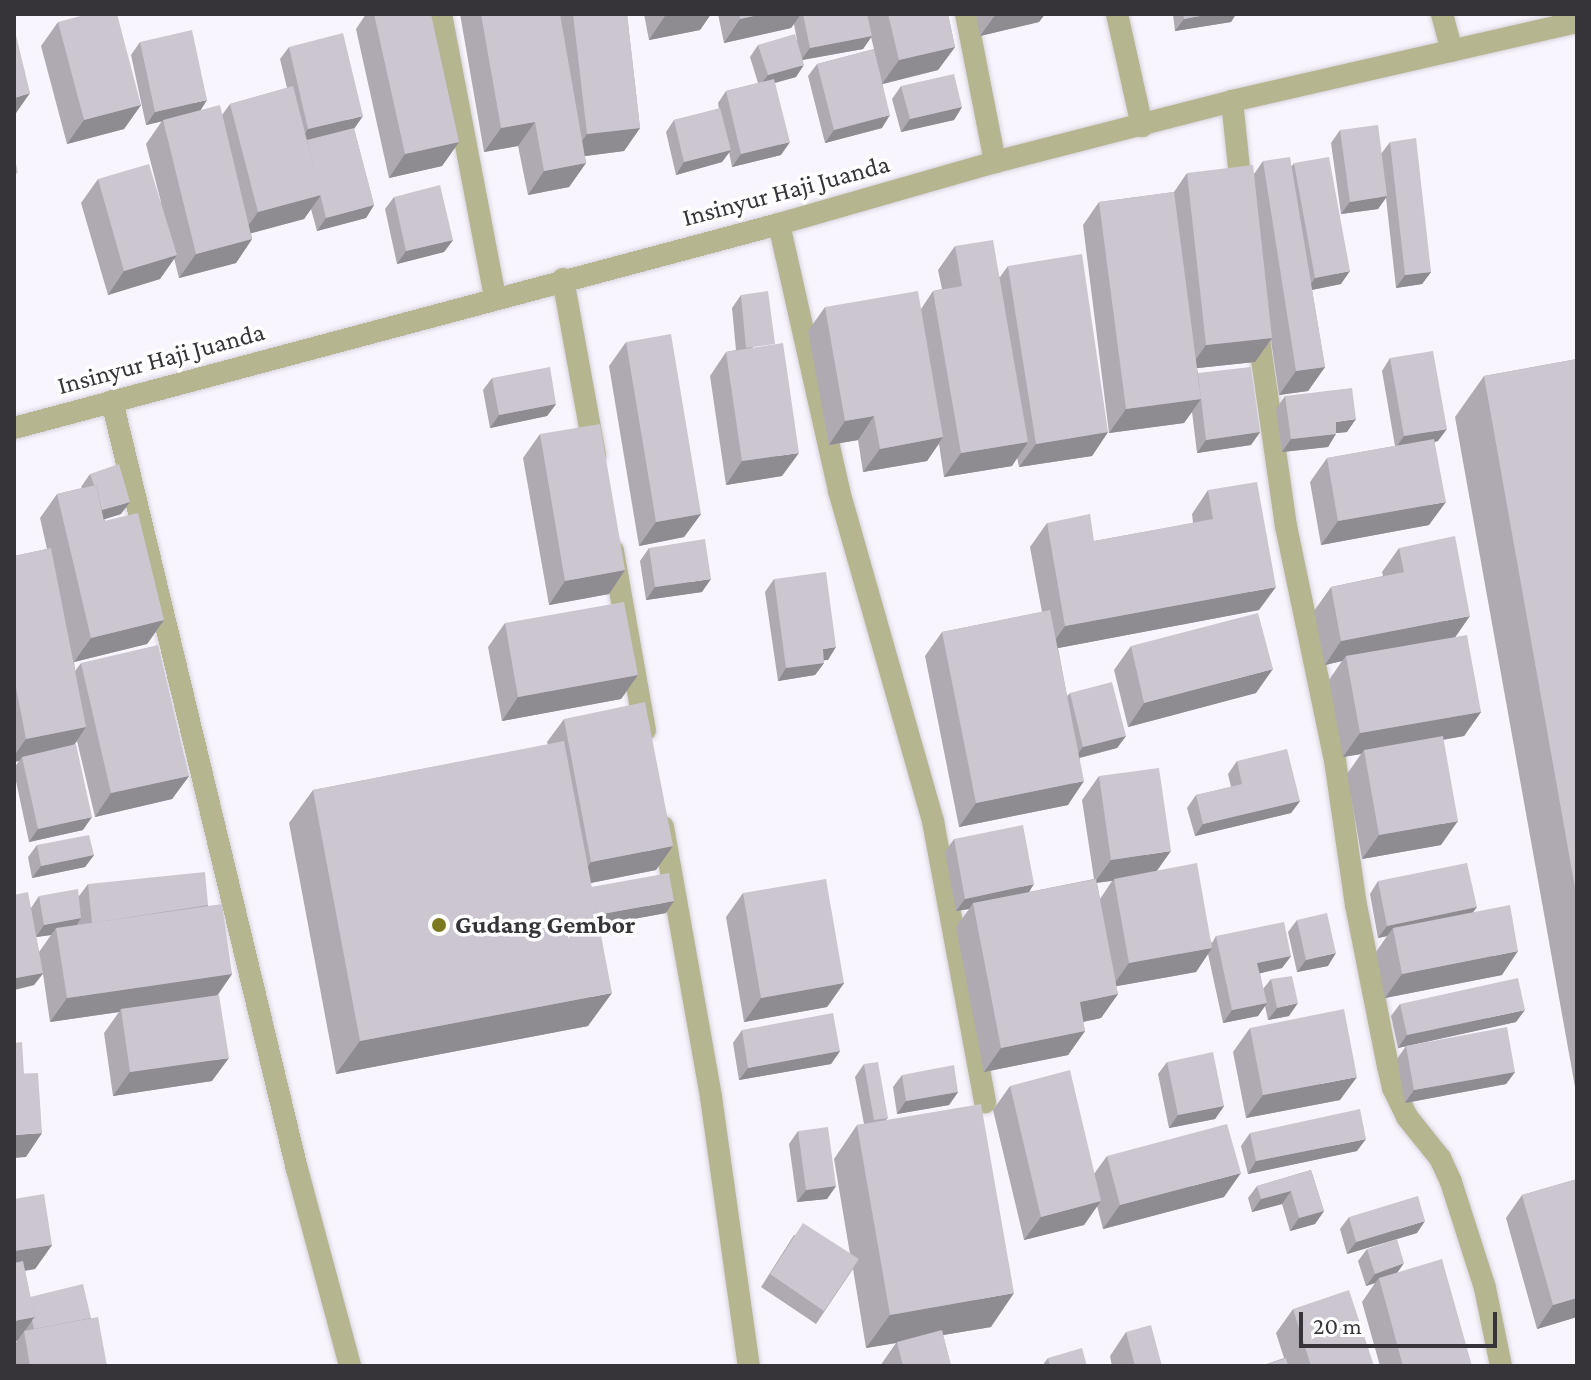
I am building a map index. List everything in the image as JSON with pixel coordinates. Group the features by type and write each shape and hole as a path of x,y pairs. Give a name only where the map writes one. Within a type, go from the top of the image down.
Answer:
{"street":[{"path":"441,14 495,298"},
{"path":"966,14 995,162"},
{"path":"1117,14 1142,126"},
{"path":"1442,14 1452,51"},
{"name":"Insinyur Haji Juanda","path":"14,428 563,279 779,224 995,162 1232,101 1577,22"},
{"path":"1232,101 1244,211"},
{"path":"779,224 839,491 933,821 985,1102"},
{"path":"563,279 600,483"},
{"path":"1254,305 1286,526 1335,760 1356,905 1393,1088 1407,1117 1440,1158 1451,1182 1485,1288 1501,1366"},
{"path":"112,401 297,1169 350,1366"},
{"path":"609,530 649,751"},
{"path":"657,798 711,1097 749,1366"}],"building":[{"path":"88,14 117,14 141,105 84,120 58,22"},
{"path":"374,14 431,14 459,142 405,154"},
{"path":"481,14 560,14 586,163 544,171 535,122 501,128"},
{"path":"573,14 627,14 640,128 587,134"},
{"path":"739,14 763,14 740,19"},
{"path":"803,14 867,14 872,36 810,48"},
{"path":"888,14 948,14 955,47 899,60"},
{"path":"1183,14 1211,14 1184,19"},
{"path":"14,27 30,93 14,98"},
{"path":"192,30 207,100 155,112 140,42"},
{"path":"343,33 363,116 308,129 289,47"},
{"path":"795,34 804,65 768,75 758,45"},
{"path":"874,49 890,115 834,130 817,64"},
{"path":"954,74 962,107 910,119 901,86"},
{"path":"774,79 790,142 741,154 726,91"},
{"path":"293,86 321,195 258,212 230,104"},
{"path":"220,105 252,239 196,254 163,120"},
{"path":"720,108 731,150 684,162 674,120"},
{"path":"1378,125 1387,196 1350,202 1340,130"},
{"path":"354,128 374,205 326,218 307,140"},
{"path":"1416,138 1431,272 1405,275 1390,142"},
{"path":"1290,157 1325,367 1296,371 1263,161"},
{"path":"1329,157 1350,271 1315,278 1294,163"},
{"path":"149,164 177,255 124,271 98,179"},
{"path":"1253,165 1272,338 1206,345 1187,173"},
{"path":"440,185 453,240 406,251 394,197"},
{"path":"1174,192 1201,399 1126,409 1099,202"},
{"path":"993,240 1028,442 961,453 933,291 962,286 955,246"},
{"path":"1082,254 1108,432 1036,444 1008,266"},
{"path":"768,291 775,344 746,348 741,295"},
{"path":"918,291 943,437 880,449 874,416 845,421 825,307"},
{"path":"671,334 701,514 656,522 626,342"},
{"path":"783,343 799,453 742,461 726,352"},
{"path":"1433,351 1447,429 1404,436 1390,358"},
{"path":"1577,359 1577,899 1484,376"},
{"path":"550,367 556,404 499,415 492,378"},
{"path":"1251,367 1260,432 1206,440 1198,373"},
{"path":"1352,388 1356,419 1336,422 1336,434 1291,439 1285,396"},
{"path":"600,424 625,570 565,581 540,434"},
{"path":"1434,439 1446,502 1338,521 1327,458"},
{"path":"119,464 130,502 102,510 90,474"},
{"path":"1257,482 1276,587 1065,626 1047,523 1090,514 1094,541 1213,519 1208,490"},
{"path":"96,485 104,521 138,513 164,620 91,638 57,494"},
{"path":"1455,536 1470,616 1341,641 1331,587 1404,572 1399,548"},
{"path":"705,539 711,579 655,587 649,548"},
{"path":"51,548 86,727 26,739 14,677 14,556"},
{"path":"826,572 836,647 823,649 824,663 786,668 774,579"},
{"path":"624,602 638,675 518,697 505,623"},
{"path":"1050,610 1084,781 976,803 942,632"},
{"path":"1258,613 1273,669 1144,703 1131,646"},
{"path":"1467,635 1481,712 1360,733 1346,656"},
{"path":"158,645 189,776 111,793 81,663"},
{"path":"1112,682 1126,736 1083,747 1070,693"},
{"path":"645,702 673,846 591,862 564,719"},
{"path":"1443,736 1458,821 1379,835 1364,750"},
{"name":"Gudang Gembor","path":"564,741 612,993 360,1041 313,790"},
{"path":"76,744 92,817 38,829 22,757"},
{"path":"1287,749 1300,801 1203,824 1196,795 1242,784 1237,761"},
{"path":"1159,768 1171,851 1111,860 1099,776"},
{"path":"1023,825 1034,884 965,899 954,839"},
{"path":"89,835 94,855 41,866 37,845"},
{"path":"1197,863 1212,948 1129,963 1114,879"},
{"path":"1467,863 1477,907 1387,926 1378,881"},
{"path":"205,872 208,905 92,923 88,884"},
{"path":"669,873 674,901 597,915 591,887"},
{"path":"826,879 844,983 761,998 743,893"},
{"path":"1096,879 1118,994 1080,1002 1085,1031 1001,1048 973,903"},
{"path":"78,889 81,918 44,925 39,896"},
{"path":"28,892 43,973 16,978 14,895"},
{"path":"222,904 232,974 67,998 56,928"},
{"path":"1510,905 1518,951 1402,974 1393,928"},
{"path":"1327,913 1336,953 1306,960 1297,920"},
{"path":"1284,922 1291,956 1257,963 1267,1003 1232,1010 1216,936"},
{"path":"1292,976 1298,1003 1277,1008 1271,979"},
{"path":"1518,978 1525,1010 1407,1035 1400,1004"},
{"path":"219,995 229,1058 130,1072 121,1009"},
{"path":"1344,1009 1357,1077 1263,1095 1250,1028"},
{"path":"833,1013 840,1051 748,1068 742,1030"},
{"path":"1507,1027 1515,1072 1414,1090 1406,1046"},
{"path":"22,1042 24,1074 14,1074 14,1043"},
{"path":"1213,1052 1224,1106 1178,1115 1167,1062"},
{"path":"878,1062 888,1118 874,1120 864,1064"},
{"path":"954,1065 958,1092 906,1101 902,1075"},
{"path":"1070,1070 1101,1201 1041,1217 1010,1086"},
{"path":"38,1073 42,1133 14,1135 14,1074"},
{"path":"981,1104 1014,1293 890,1315 857,1125"},
{"path":"1360,1109 1366,1139 1256,1161 1250,1133"},
{"path":"1227,1124 1241,1173 1120,1205 1107,1156"},
{"path":"828,1127 836,1186 806,1190 798,1131"},
{"path":"1311,1170 1324,1211 1299,1218 1291,1191 1261,1199 1257,1186"},
{"path":"1577,1179 1577,1298 1553,1305 1522,1195"},
{"path":"44,1194 52,1245 14,1251 14,1199"},
{"path":"1418,1196 1425,1221 1356,1242 1349,1217"},
{"path":"803,1223 859,1259 824,1311 770,1274"},
{"path":"1397,1239 1404,1263 1375,1274 1367,1249"},
{"path":"1442,1259 1472,1366 1403,1366 1379,1278"},
{"path":"23,1261 35,1317 14,1321 14,1263"},
{"path":"83,1284 91,1318 34,1329 32,1320 35,1317 30,1297"},
{"path":"1349,1290 1374,1366 1311,1366 1293,1309"},
{"path":"98,1317 107,1366 30,1366 24,1331"},
{"path":"1151,1325 1162,1366 1135,1366 1126,1332"},
{"path":"942,1330 951,1366 903,1366 897,1342"},
{"path":"1082,1348 1087,1366 1050,1366 1048,1358"},
{"path":"1286,1358 1288,1366 1261,1366"}],"place":[{"name":"Gudang Gembor","path":"439,925"}]}
